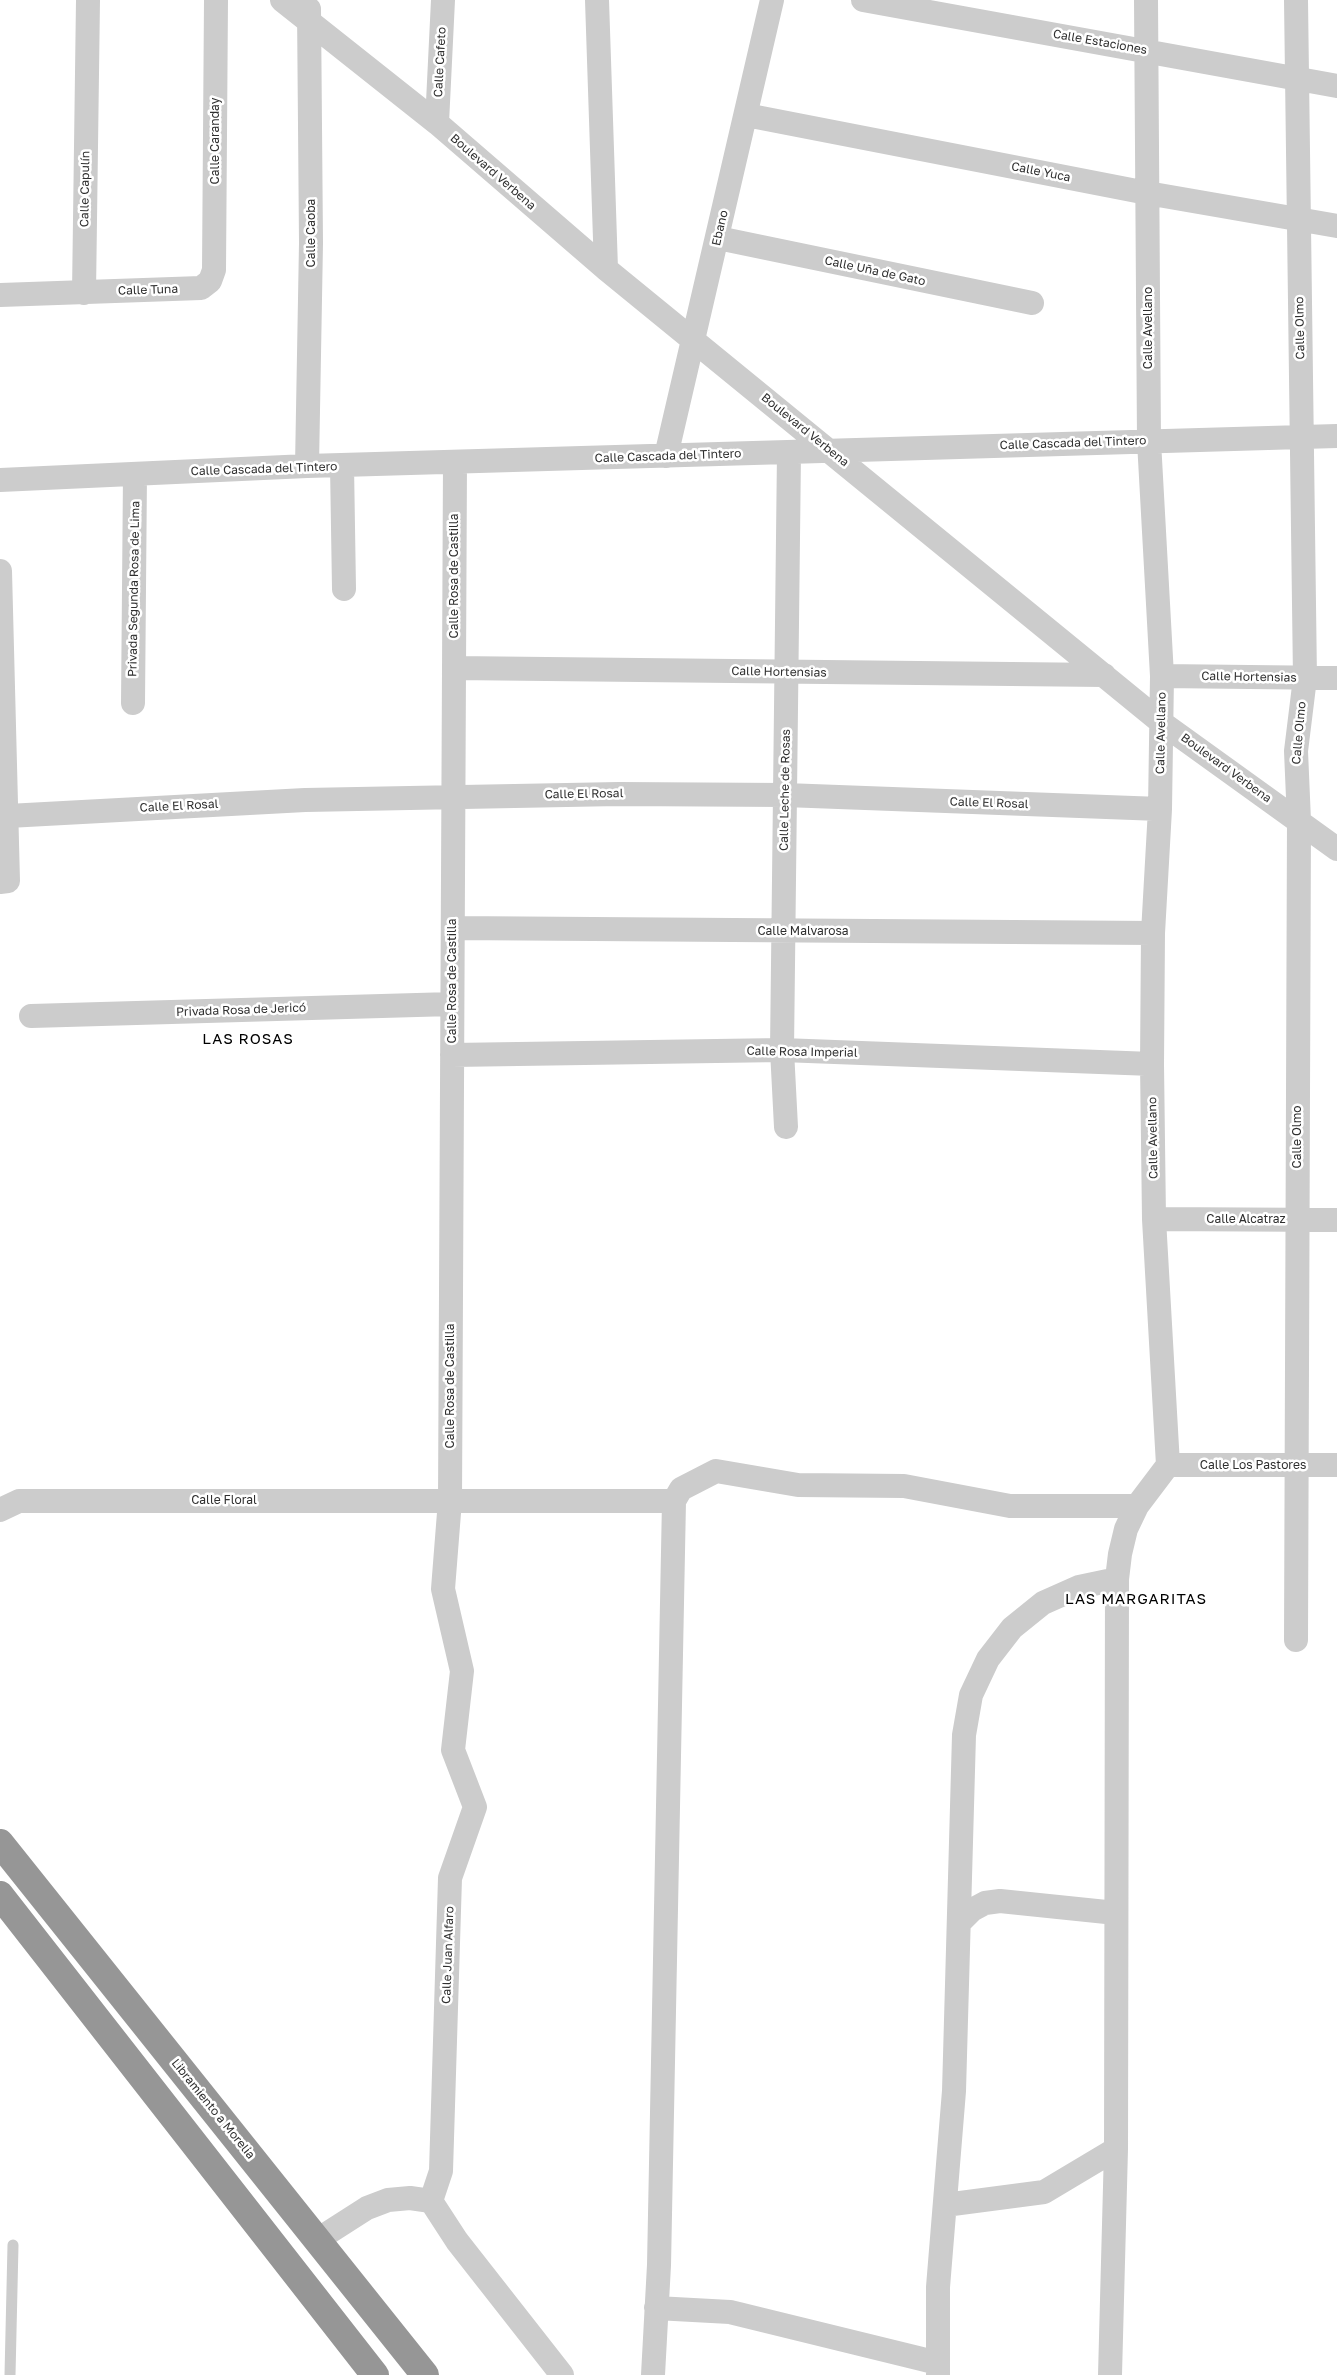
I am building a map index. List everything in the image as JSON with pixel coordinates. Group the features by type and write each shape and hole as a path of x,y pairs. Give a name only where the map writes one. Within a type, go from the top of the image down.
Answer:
{"highway":[{"name":"Libramiento a Morelia","path":"0,1843 425,2375"},
{"path":"0,1895 375,2375"}],"street":[{"name":"Calle Capulín","path":"84,293 88,0"},
{"name":"Calle Caranday","path":"210,281 214,270 216,0"},
{"name":"Boulevard Verbena","path":"282,0 309,10 606,269 1162,723 1337,849"},
{"name":"Calle Cafeto","path":"437,123 443,0"},
{"path":"597,0 606,269"},
{"name":"Ebano","path":"666,456 772,0"},
{"name":"Calle Estaciones","path":"863,0 1297,77 1337,86"},
{"name":"Calle Avellano","path":"1146,0 1149,441 1162,676 1160,809 1153,933 1154,1219 1168,1465"},
{"name":"Calle Olmo","path":"1296,0 1305,678 1296,751 1299,821 1296,1220 1296,1640"},
{"name":"Calle Caoba","path":"307,466 311,243 309,10"},
{"name":"Calle Yuca","path":"746,115 1147,193 1337,226"},
{"name":"Calle Uña de Gato","path":"718,238 1032,303"},
{"name":"Calle Tuna","path":"84,293 200,288 210,281"},
{"path":"0,296 84,293"},
{"name":"Calle Cascada del Tintero","path":"0,480 307,466 1337,436"},
{"name":"Calle Leche de Rosas","path":"786,1127 782,1050 789,452"},
{"name":"Calle Rosa de Castilla","path":"450,1500 455,462"},
{"path":"342,465 344,589"},
{"name":"Privada Segunda Rosa de Lima","path":"133,703 135,474"},
{"path":"0,570 8,816 8,881 0,882"},
{"name":"Calle Hortensias","path":"454,668 1104,675"},
{"name":"Calle Hortensias","path":"1162,676 1337,678"},
{"name":"Calle El Rosal","path":"8,816 305,800 453,796 785,795 1160,809"},
{"name":"Calle Malvarosa","path":"453,928 1153,933"},
{"name":"Privada Rosa de Jericó","path":"30,1016 452,1004"},
{"name":"Calle Rosa Imperial","path":"452,1055 782,1050 1152,1064"},
{"name":"Calle Alcatraz","path":"1154,1219 1337,1220"},
{"path":"1110,2375 1116,2149 1116,1579 1126,1529 1137,1506 1168,1465"},
{"name":"Calle Los Pastores","path":"1168,1465 1337,1465"},
{"path":"653,2375 659,2265 674,1501 681,1489 716,1471 798,1485 904,1486 1010,1506 1137,1506"},
{"name":"Calle Juan Alfaro","path":"431,2201 441,2171 450,1878 475,1807 453,1750 462,1671 443,1589 450,1500"},
{"name":"Calle Floral","path":"0,1510 19,1501 674,1501"},
{"path":"656,2308 730,2312 938,2369 938,2287 954,2091 964,1734 971,1695 988,1659 1012,1628 1044,1603 1079,1587 1116,1579"},
{"path":"960,1922 972,1910 985,1903 1000,1901 1116,1913"},
{"path":"945,2205 1044,2192 1116,2149"},
{"path":"317,2240 367,2208 388,2200 410,2198 431,2201 457,2241 562,2375"}],"lane":[{"path":"10,2375 13,2245"}],"district":[{"name":"LAS ROSAS","path":"248,1039"},
{"name":"LAS MARGARITAS","path":"1136,1599"}]}
